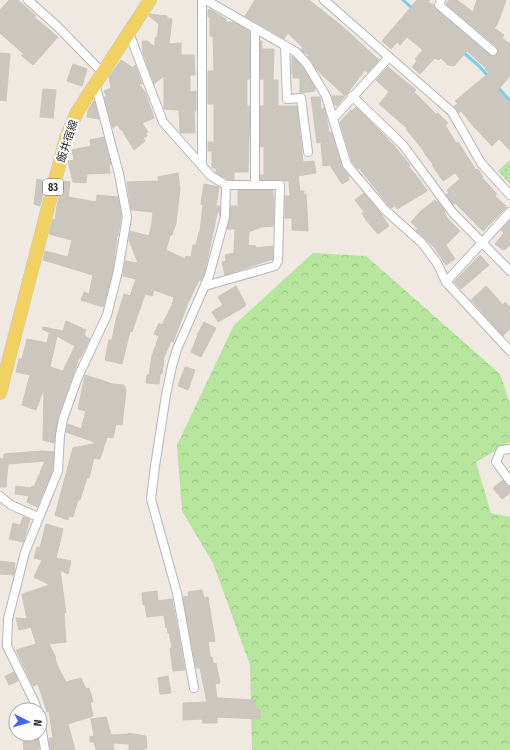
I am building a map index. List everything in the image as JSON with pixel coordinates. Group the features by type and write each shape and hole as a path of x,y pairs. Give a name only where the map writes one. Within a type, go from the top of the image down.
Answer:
{"main road":[{"name":"飯井宿線","path":"0,393 66,138 77,112 150,0"}],"street":[{"path":"28,0 58,27 102,72"},
{"path":"202,0 202,166"},
{"path":"206,0 296,52 307,64 326,96 347,165 384,210 422,243 437,263 446,282 510,351"},
{"path":"324,0 452,112 481,163 510,195"},
{"path":"441,0 439,5 493,51"},
{"path":"255,29 255,185"},
{"path":"129,33 163,122 211,176 226,185 280,185 278,260 275,266 205,286"},
{"path":"285,46 287,99 301,98 308,152"},
{"path":"332,119 389,57"},
{"path":"35,702 7,646 8,619 25,552 58,471 60,435 63,420 78,378 107,315 118,271 127,217 119,174 95,83"},
{"path":"352,96 403,145 453,213 510,271"},
{"path":"194,688 177,592 151,499 154,466 172,366 177,349 209,276 225,217 226,185"},
{"path":"446,282 510,212"},
{"path":"510,449 501,450 496,462 510,481"},
{"path":"0,496 11,505 38,517"}],"green space":[{"path":"510,160 510,184 498,171"},
{"path":"313,253 366,256 500,374 510,404 510,442 476,462 491,513 510,517 510,750 252,750 250,665 213,563 182,511 177,445 234,325"}],"building":[{"path":"9,0 18,0 36,16 34,17 58,37 33,65 21,55 25,55 0,33 0,10"},
{"path":"255,0 309,0 343,27 379,60 368,73 365,70 345,96 317,70 307,56 311,56 301,50 303,48 288,33 284,39 245,16"},
{"path":"417,0 430,0 428,2 434,5 435,9 492,56 497,55 497,47 446,4 449,0 457,0 473,12 477,0 506,0 497,25 494,28 504,35 502,38 510,44 510,76 498,90 510,104 510,150 499,139 492,146 461,111 459,113 454,106 458,104 455,101 489,73 485,69 486,68 467,51 454,66 448,65 441,58 438,60 435,58 420,74 412,67 417,61 415,59 423,50 407,37 400,45 397,42 391,49 382,41"},
{"path":"210,9 226,19 226,22 234,22 249,31 250,79 247,79 247,106 250,106 248,172 234,172 234,180 228,180 216,173 216,168 212,168 212,151 208,151 208,142 214,142 214,104 208,104 208,71 214,71 213,36 210,36 210,17 208,17 208,10"},
{"path":"150,14 167,16 167,18 172,19 169,44 181,43 181,55 194,55 195,75 190,75 190,92 196,91 196,111 194,111 195,133 180,133 179,110 164,109 164,76 154,84 143,53 142,41 147,41 155,47 155,38 157,38 159,24 149,16"},
{"path":"260,41 262,41 262,49 274,49 273,80 278,80 278,106 297,106 303,162 314,161 316,173 298,176 300,191 304,191 304,195 306,194 308,231 292,230 292,218 285,218 285,196 290,196 289,181 260,180 260,175 264,175 264,146 260,147 260,106 264,106 264,79 260,79"},
{"path":"0,53 10,54 6,101 0,100"},
{"path":"292,56 303,67 315,88 315,91 300,93 300,78 293,78"},
{"path":"121,60 133,68 135,65 142,84 138,83 145,92 154,118 142,123 148,132 146,133 147,136 143,138 145,141 134,150 122,130 117,125 113,128 104,97 107,97 104,91 111,88 109,77"},
{"path":"73,64 87,69 82,86 67,81"},
{"path":"388,67 416,90 414,92 436,114 438,113 448,123 445,125 456,143 458,142 476,170 478,169 483,177 482,178 497,194 495,196 507,207 483,231 455,203 453,204 446,195 449,193 447,190 460,179 455,173 443,181 432,165 433,164 406,129 407,128 379,104 389,92 376,80"},
{"path":"43,89 56,90 53,118 40,117"},
{"path":"332,96 345,96 337,106 334,104"},
{"path":"311,97 320,97 321,110 324,107 329,133 331,132 342,167 349,176 349,180 342,184 330,165 323,166 321,142 317,143"},
{"path":"94,101 99,119 87,117 88,110"},
{"path":"356,107 392,143 410,165 409,167 427,191 397,209 395,206 391,208 389,206 359,168 358,169 352,162 340,122 351,110 352,111"},
{"path":"104,137 111,165 109,165 110,173 87,174 86,183 73,182 68,161 74,160 72,150 91,146 90,140"},
{"path":"178,173 180,189 176,223 172,235 170,235 166,250 185,259 186,256 191,257 193,245 196,245 200,232 203,205 201,204 204,184 219,187 216,206 220,206 220,216 218,209 205,271 188,303 173,342 171,341 164,357 159,384 146,383 152,356 159,336 154,334 159,323 162,325 172,305 174,297 154,290 152,296 145,294 132,332 130,331 122,364 105,360 109,340 112,340 124,294 130,296 136,279 123,276 125,261 138,263 129,240 130,231 149,236 152,222 153,212 131,210 127,182 159,181 158,177"},
{"path":"37,179 46,181 40,206 34,204"},
{"path":"63,181 70,182 68,197 96,202 97,195 118,197 121,217 113,270 103,307 81,300 84,292 89,294 93,275 43,260 45,251 68,257 72,240 49,234 53,219 55,220"},
{"path":"238,190 273,190 273,226 261,227 249,232 248,245 256,246 255,248 273,246 273,259 225,275 222,262 226,261 225,255 234,253 235,229 227,229 231,206 238,206"},
{"path":"364,193 389,226 378,234 366,220 362,213 364,212 355,200"},
{"path":"435,200 445,211 444,212 448,219 460,231 446,245 455,259 446,265 434,247 416,230 418,229 411,222 421,211"},
{"path":"510,220 510,245 503,250 495,244 504,233 501,230"},
{"path":"480,255 489,265 461,289 454,282"},
{"path":"236,286 246,305 218,322 212,312 223,305 218,297"},
{"path":"486,286 503,305 505,302 510,307 510,329 503,336 471,300"},
{"path":"66,321 86,330 84,335 90,339 79,358 58,417 54,443 43,440 44,388 36,410 22,405 30,375 16,372 19,359 22,359 27,339 47,343 49,334 54,335 42,329 43,327 63,331","holes":["57,336 75,346 63,371 50,367"]},
{"path":"204,322 216,328 201,357 191,352 197,335"},
{"path":"185,367 195,370 188,390 178,386"},
{"path":"85,375 113,384 124,385 126,390 125,400 122,425 116,424 113,438 107,437 100,459 94,458 89,478 87,478 73,517 69,516 68,520 55,515 73,448 97,443 66,432 68,424 81,429 86,411 78,409"},
{"path":"42,451 54,452 53,470 37,507 27,502 29,496 15,494 16,486 34,487 45,461 8,464 6,487 0,487 0,458 4,459 4,454"},
{"path":"503,480 506,485 510,486 510,493 502,499 493,488"},
{"path":"23,517 30,519 23,542 9,539 13,523 20,525"},
{"path":"46,524 63,529 56,558 71,561 68,574 60,570 66,613 64,613 66,642 49,644 66,682 81,678 86,689 89,688 93,702 90,702 93,716 68,724 75,750 50,750 49,738 53,738 48,712 48,702 44,702 38,684 33,686 16,650 36,644 31,627 19,630 16,618 27,619 22,594 50,585 34,577 42,560 34,558 37,547 40,548"},
{"path":"0,561 15,563 14,575 0,574"},
{"path":"202,590 204,598 208,597 215,641 208,642 210,657 212,657 213,664 216,663 220,683 215,684 217,698 256,700 255,709 260,709 260,719 217,717 217,723 202,723 203,719 183,720 183,703 207,702 200,668 196,668 183,597 189,596 188,592"},
{"path":"157,591 158,601 172,599 185,670 173,671 170,648 172,648 164,615 147,617 145,605 143,605 142,593"},
{"path":"14,672 18,681 9,685 5,676"},
{"path":"168,676 171,693 160,694 158,678"},
{"path":"106,717 111,735 128,733 146,736 147,748 144,750 129,750 129,744 113,743 114,750 96,750 94,742 90,742 90,737 94,736 91,719"},
{"path":"23,742 38,742 39,750 24,750"}],"waterway":[{"path":"403,0 413,9"},
{"path":"463,52 489,77"},
{"path":"497,86 510,101"}]}
